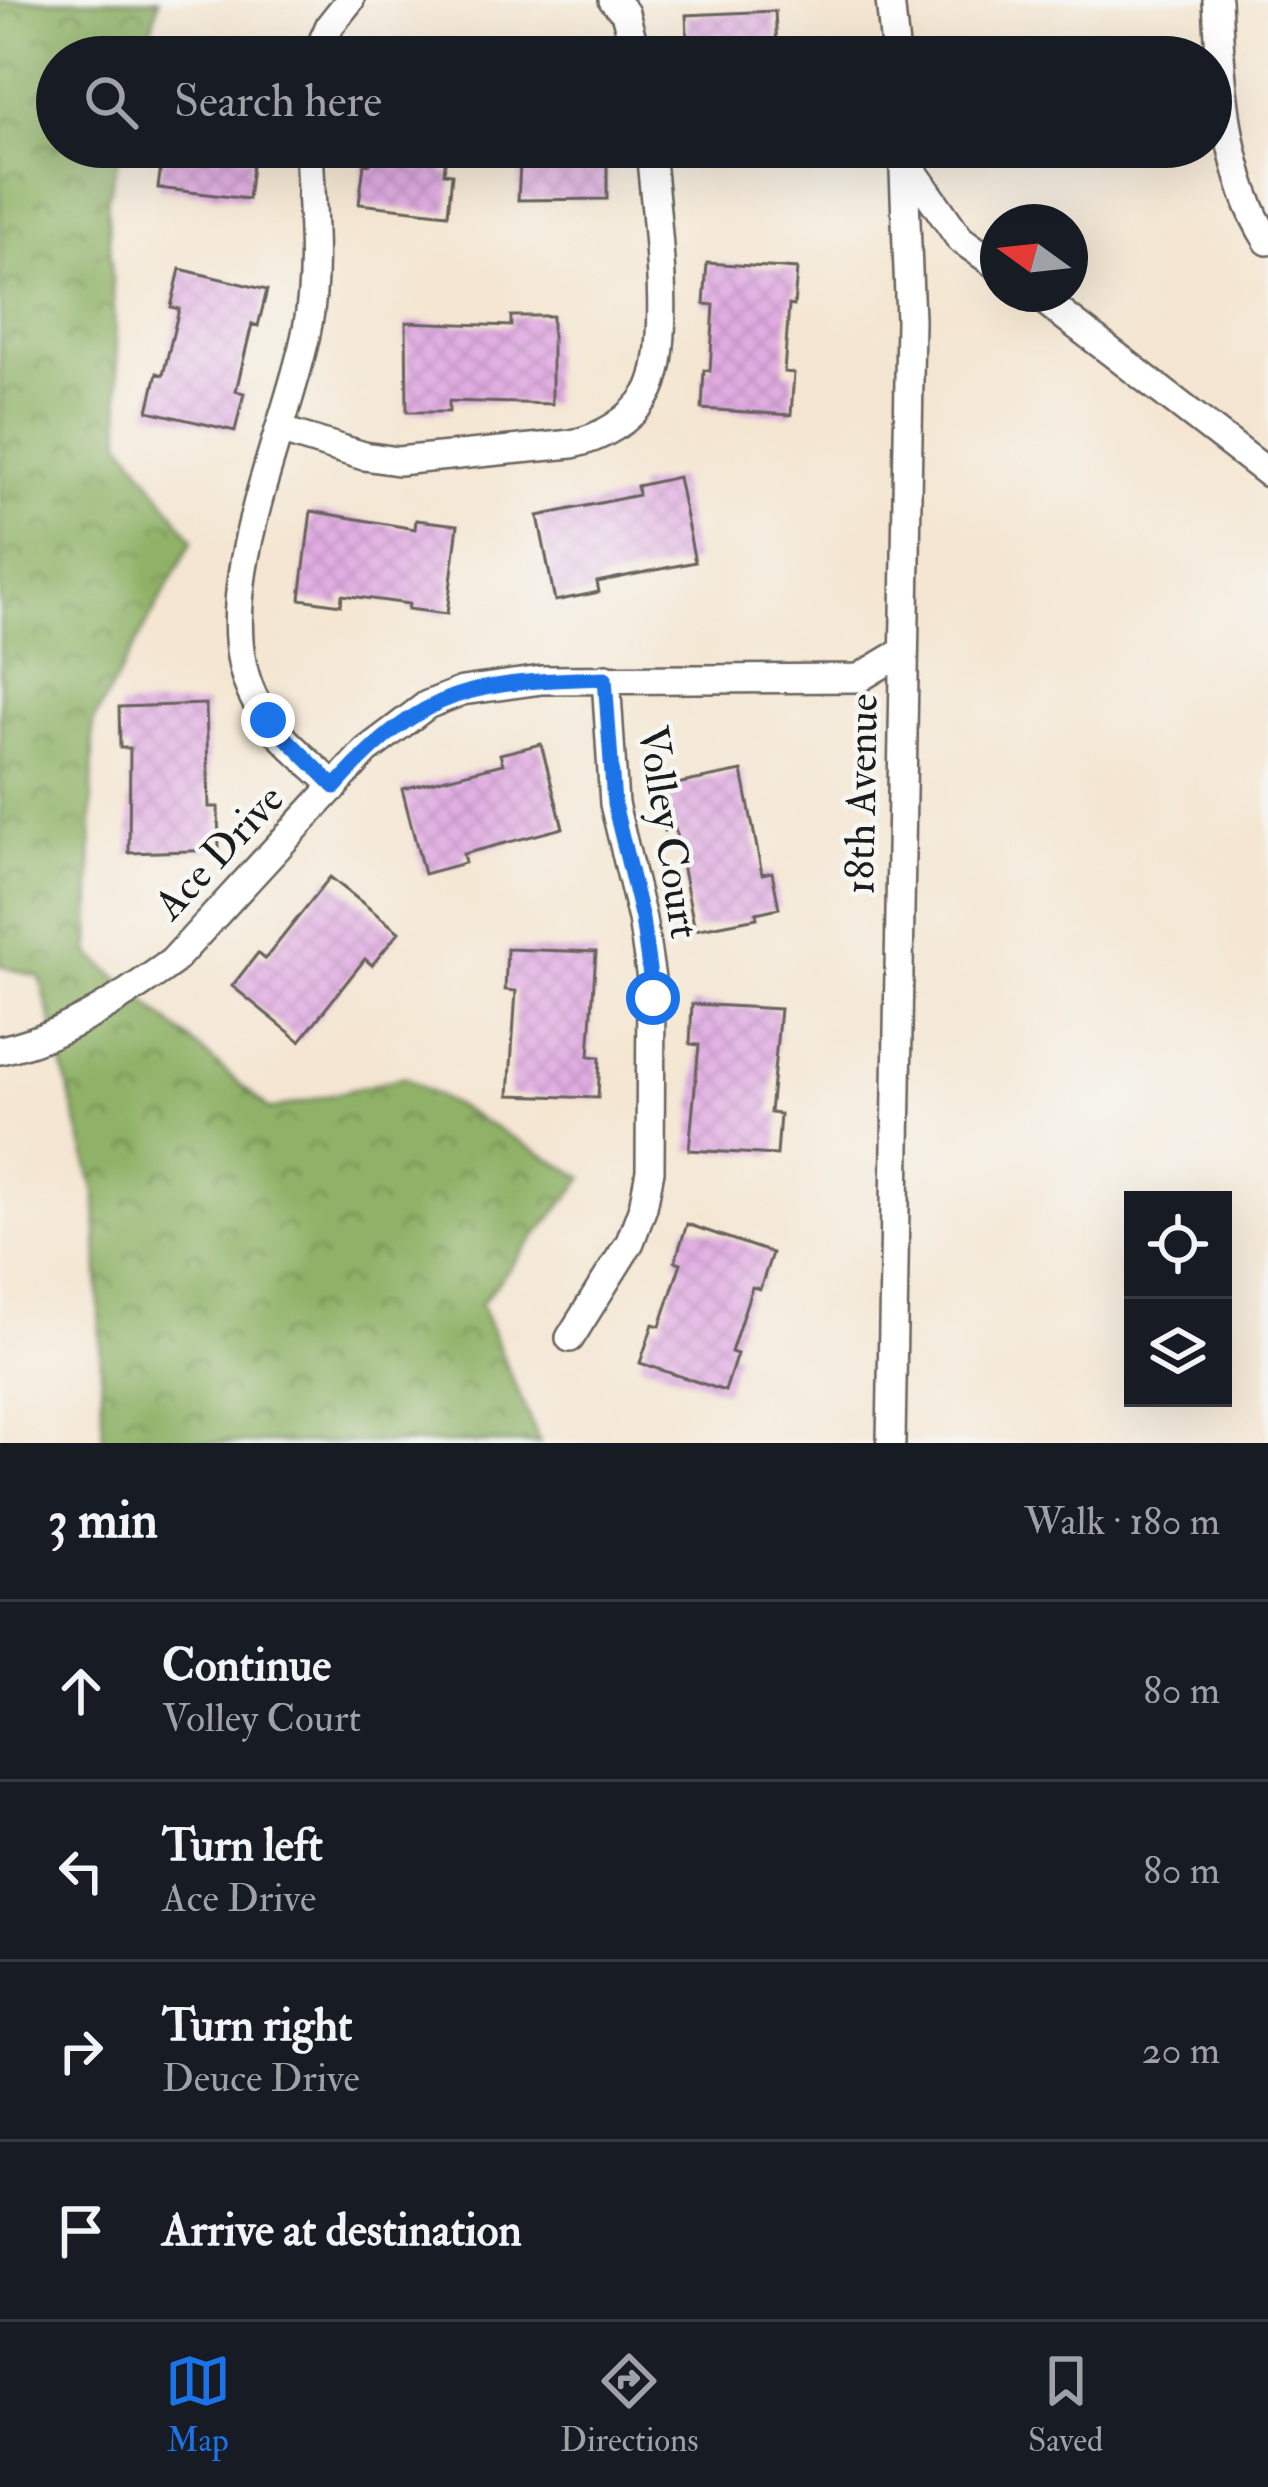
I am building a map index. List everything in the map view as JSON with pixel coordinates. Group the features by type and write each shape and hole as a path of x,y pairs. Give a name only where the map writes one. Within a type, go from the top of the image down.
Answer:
{"street":[{"path":"325,36 350,0"},
{"path":"613,0 625,13 631,36"},
{"path":"890,0 894,36"},
{"path":"1217,0 1219,36"},
{"path":"1232,123 1260,197 1268,242"},
{"path":"309,168 308,325 238,600 237,644 247,684 268,720 335,787"},
{"path":"279,430 364,456 398,461 572,444 596,439 621,422 646,396 655,375 662,319 651,168"},
{"name":"18th Avenue","path":"891,1443 910,278 904,168"},
{"path":"914,168 960,238 980,253"},
{"path":"1059,312 1268,473"},
{"name":"Ace Drive","path":"0,1050 45,1036 134,989 172,962 366,751 406,717 462,691 504,682 605,678 859,678 904,651"},
{"name":"Volley Court","path":"570,1338 624,1255 643,1207 650,1171 651,979 642,919 614,804 605,678"}],"green space":[{"path":"0,0 159,0 150,36 36,36 36,168 115,168 107,200 122,441 193,540 93,722 90,954 270,1110 404,1077 584,1178 480,1304 540,1443 103,1443 96,1196 40,977 0,966"}],"building":[{"path":"775,11 776,36 687,36 686,15"},
{"path":"161,168 252,168 248,199 158,188"},
{"path":"364,168 445,168 444,173 452,174 448,214 359,204"},
{"path":"520,168 607,168 607,199 518,200"},
{"path":"707,263 797,269 784,372 794,373 791,415 702,409 714,305 704,304"},
{"path":"180,269 267,290 258,326 252,324 236,391 244,393 235,431 148,411 157,373 163,375 179,309 171,307"},
{"path":"511,316 552,316 552,404 449,401 449,412 407,412 406,322 511,326"},
{"path":"678,477 695,562 597,582 599,592 555,601 538,516 638,495 637,486"},
{"path":"311,511 415,529 416,520 458,525 447,614 342,595 341,605 300,599"},
{"path":"206,704 209,807 218,807 219,850 129,853 130,748 120,748 119,707"},
{"path":"541,744 563,828 463,854 465,863 424,874 402,789 503,764 500,754"},
{"path":"742,771 762,874 772,872 779,908 756,913 757,918 695,930 675,829 664,831 656,788"},
{"path":"330,877 399,932 372,965 365,959 300,1041 232,986 258,953 265,959"},
{"path":"507,949 596,952 589,1056 600,1057 598,1098 509,1095 516,991 505,990"},
{"path":"692,1004 780,1009 770,1113 780,1114 777,1155 689,1150 699,1045 690,1044"},
{"path":"687,1224 772,1253 760,1289 752,1287 731,1352 737,1354 725,1391 640,1363 653,1324 660,1326 681,1263 675,1261"}],"route":[{"path":"268,720 335,787 383,735 427,705 504,682 605,678 614,804 642,919 653,998"}]}
